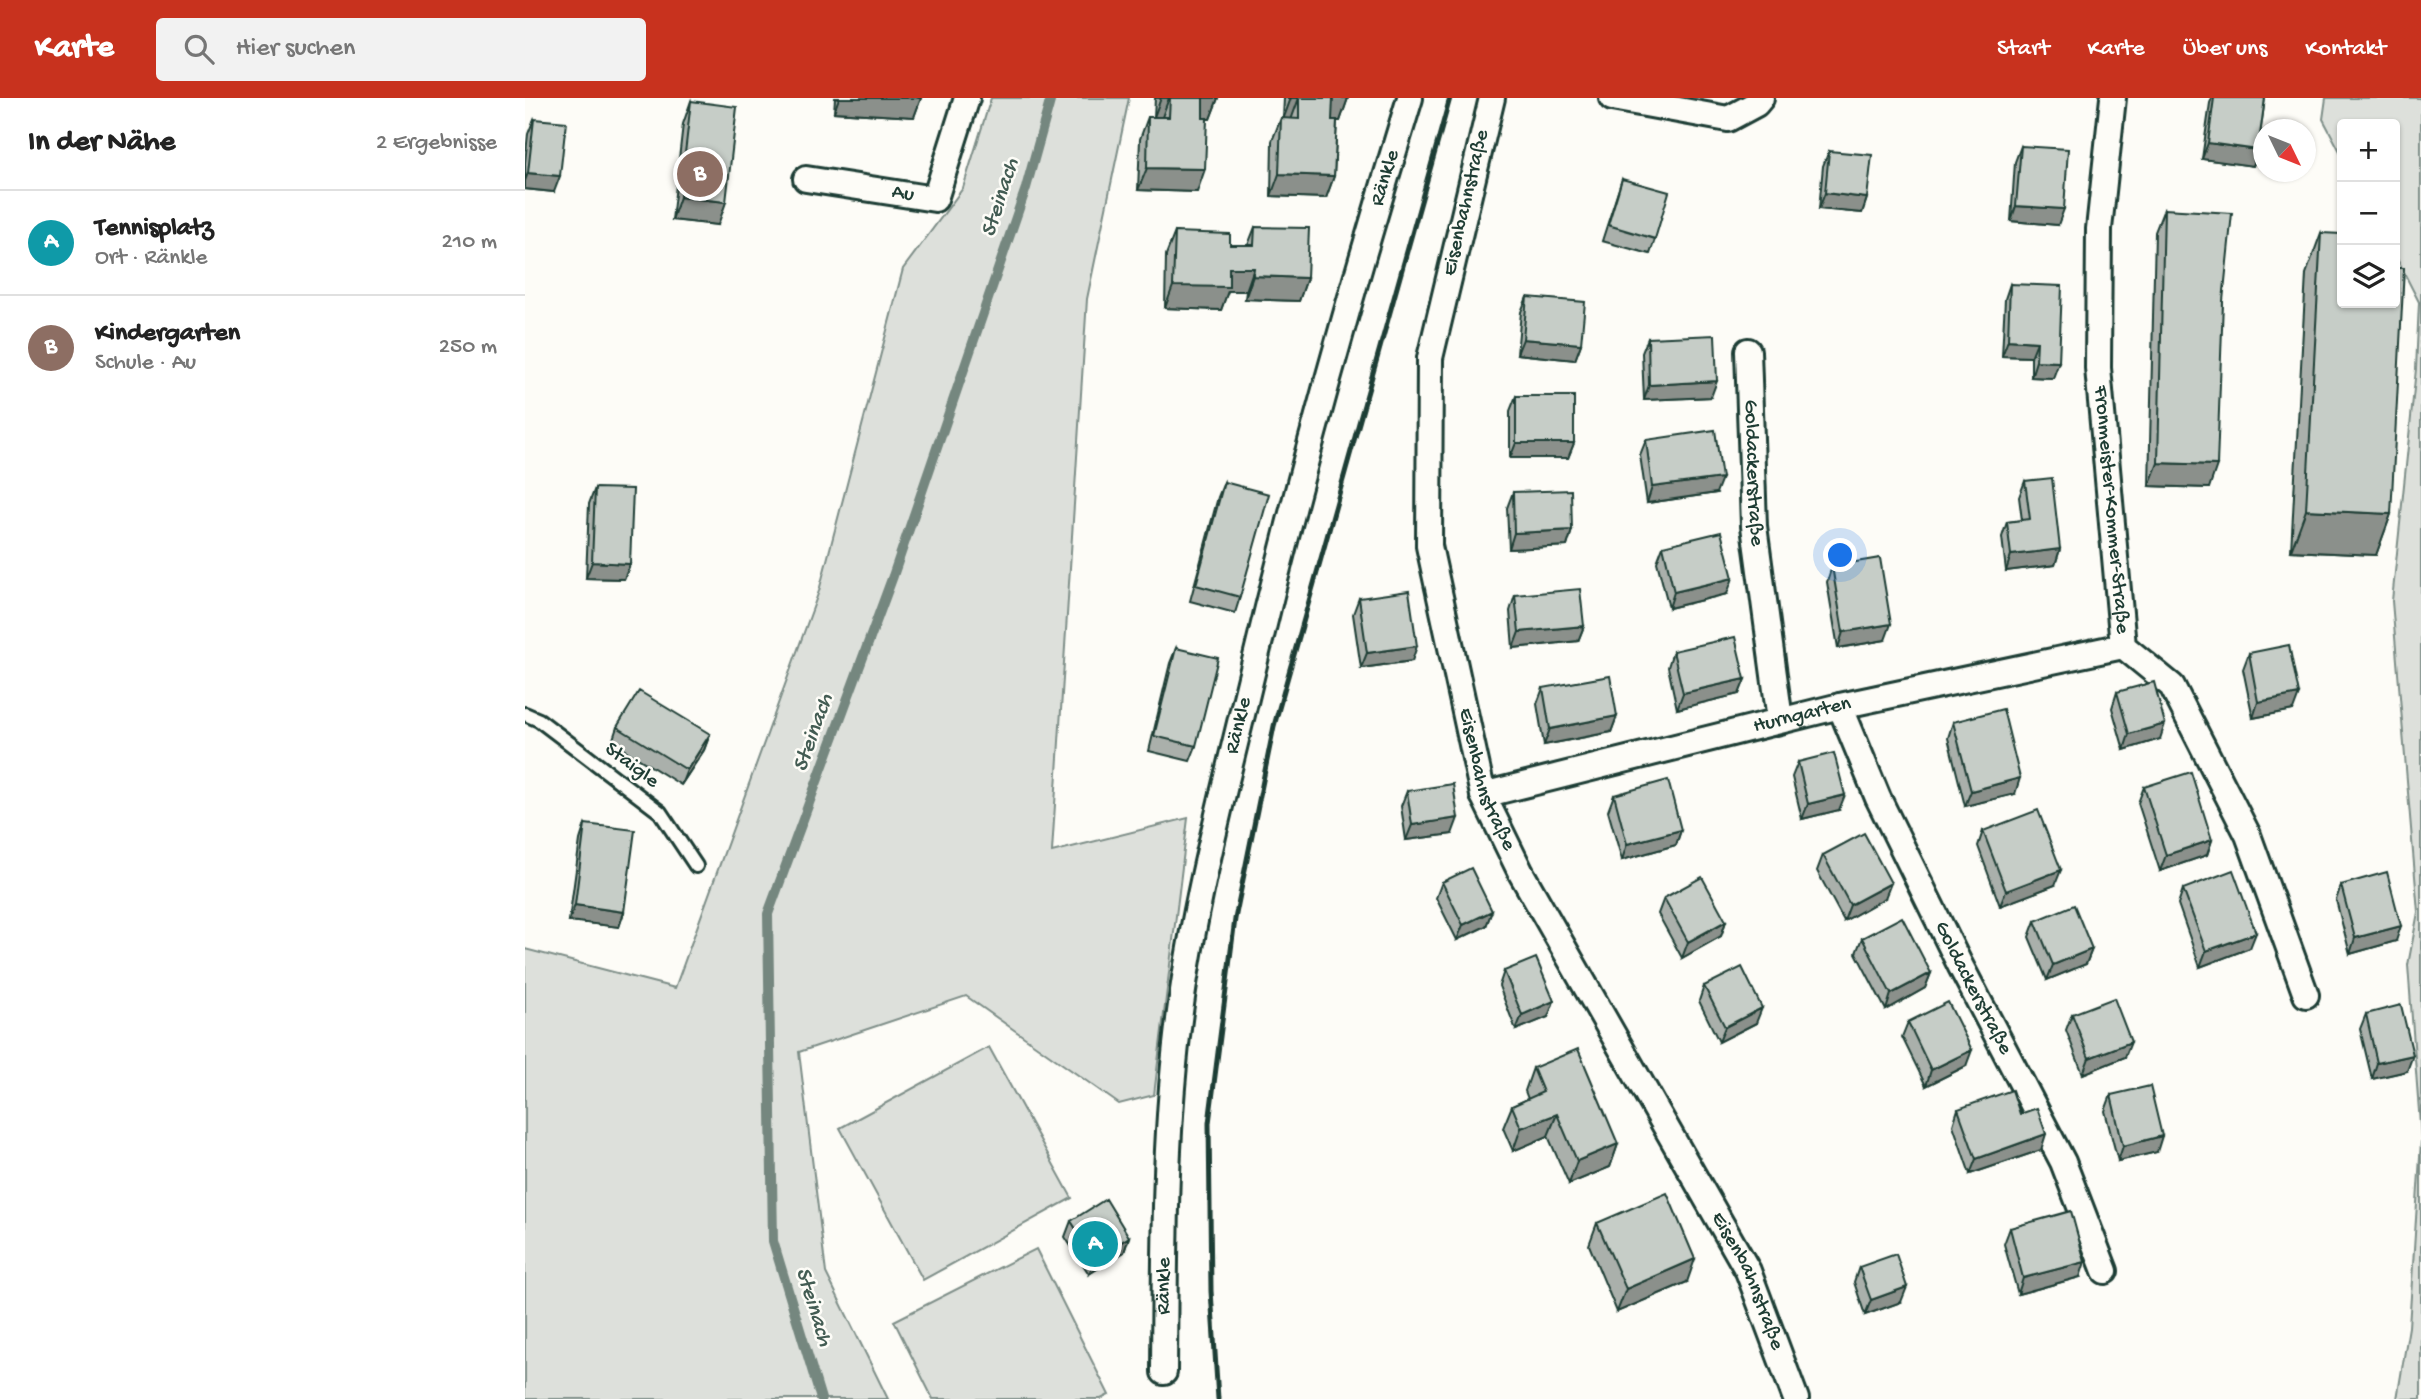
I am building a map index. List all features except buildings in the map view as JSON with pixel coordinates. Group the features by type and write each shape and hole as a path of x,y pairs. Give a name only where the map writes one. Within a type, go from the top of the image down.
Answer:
{"street":[{"name":"Au","path":"806,179 935,199 967,98"},
{"name":"Ränkle","path":"1164,1372 1166,1158 1180,1013 1200,892 1276,570 1410,98"},
{"name":"Eisenbahnstraße","path":"1492,98 1430,358 1429,546 1483,795 1521,873 1748,1271 1796,1399"},
{"path":"1612,98 1728,119 1756,104 1761,98"},
{"name":"Fronmeister-Kommer-Straße","path":"2113,98 2099,229 2098,368 2123,646 2172,686 2248,835 2306,995"},
{"name":"Goldackerstraße","path":"1748,351 1754,526 1780,720"},
{"name":"Hurngarten","path":"1483,795 1840,706 2123,646"},
{"name":"Goldackerstraße","path":"1840,706 1878,797 1954,953 2063,1162 2105,1271"}],"lane":[{"name":"Staigle","path":"525,714 539,720 660,812 696,866"}],"shaded area":[{"path":"991,98 1129,98 1087,299 1052,852 1188,818 1154,1095 1119,1104 966,996 799,1052 826,1273 888,1399 525,1399 525,949 675,988 819,591 903,269 963,188"},
{"path":"2326,98 2421,98 2421,1138 2408,965 2418,912 2392,601 2416,369 2419,302 2400,265 2400,119 2337,119 2337,146 2323,119"},
{"path":"989,1047 1072,1198 923,1280 840,1128"},
{"path":"2421,1141 2421,1399 2397,1399 2409,1327"},
{"path":"1036,1249 1109,1395 1101,1399 933,1399 894,1321"}],"waterway":[{"name":"Steinach","path":"821,1399 773,1241 768,914 893,576 1026,188 1051,98"}],"railway":[{"path":"1218,1399 1211,1291 1209,1123 1235,919 1274,726 1450,98"}],"place":[{"name":"Kindergarten","path":"700,174"},
{"name":"Tennisplatz","path":"1095,1244"}]}
